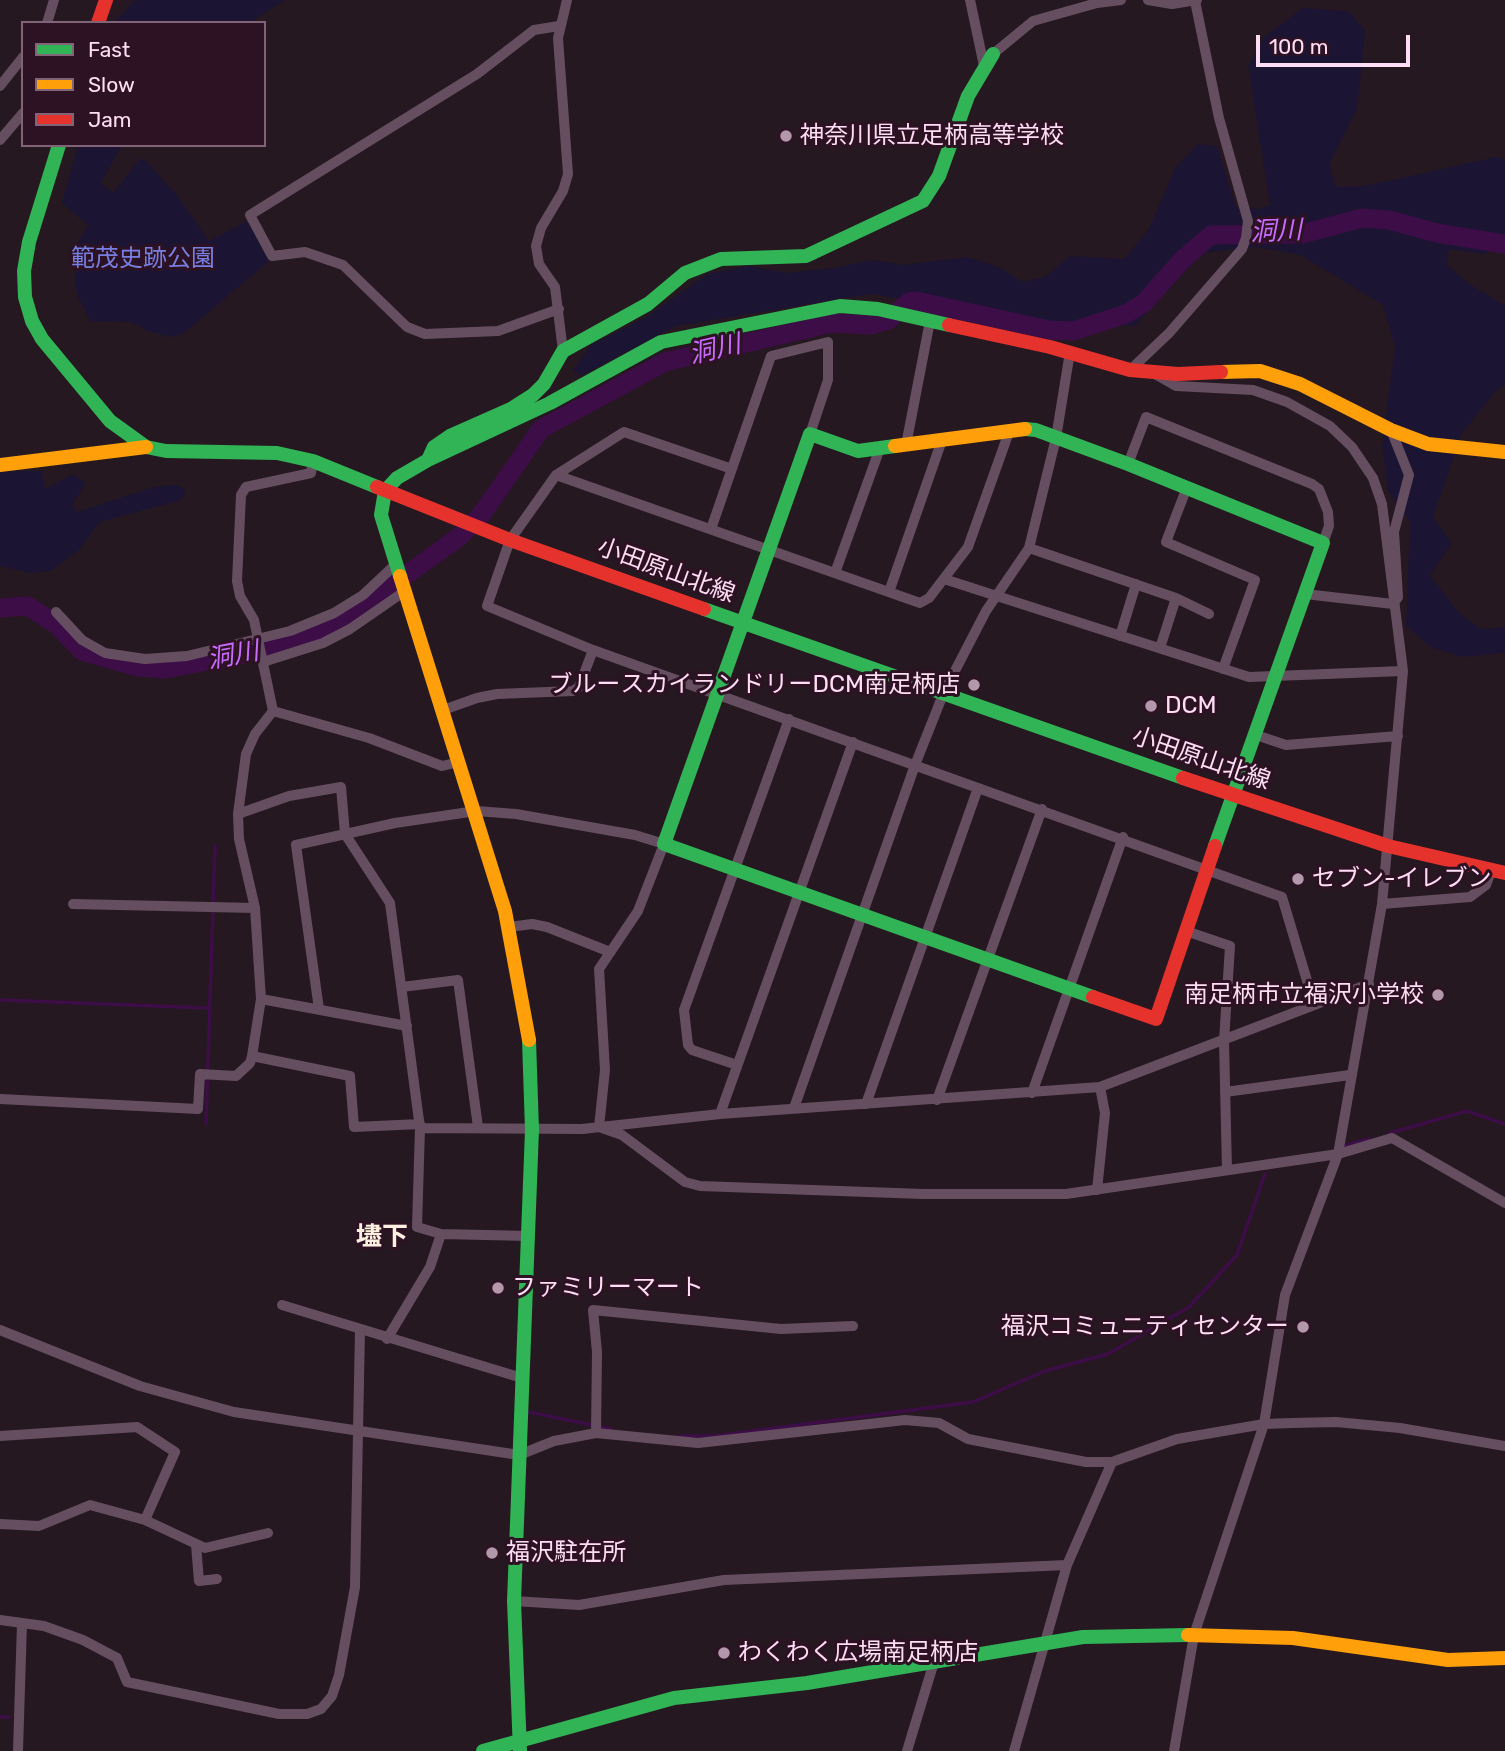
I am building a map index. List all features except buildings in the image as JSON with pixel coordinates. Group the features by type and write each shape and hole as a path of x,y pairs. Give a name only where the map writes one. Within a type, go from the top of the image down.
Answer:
{"street":[{"path":"48,21 54,0"},
{"path":"99,21 106,0"},
{"path":"564,351 555,287 540,264 536,246 541,228 563,191 568,174 558,59 559,26 567,0"},
{"path":"970,0 984,66"},
{"path":"428,460 434,447 450,436 511,409 533,395 544,384 564,351 648,304 685,273 721,259 806,256 923,201 939,176 954,128 984,66 993,54 1033,21 1097,3 1121,0"},
{"path":"1130,370 1196,302 1242,249 1248,221 1219,118 1196,0 1172,4 1148,0"},
{"path":"559,26 534,30 477,74 250,215 272,256 304,252 326,256 343,265 407,327 425,334 498,331 559,309"},
{"path":"0,86 21,60"},
{"path":"0,140 21,115"},
{"name":"小田原山北線","path":"58,147 29,242 24,271 25,297 32,321 42,339 110,421 146,447 166,451 277,453 313,461 508,539 1232,795 1388,846 1498,872"},
{"path":"520,1746 514,1601 532,1130 529,1031 509,928 476,811 381,515 384,491 399,477 428,460 526,415 672,339 840,306 878,309 1070,352 1130,370 1178,374 1243,370 1281,375 1391,430 1444,448 1505,452"},
{"path":"906,445 930,321"},
{"path":"599,1128 605,1070 599,970 638,911 664,844 828,380 828,342 771,356 711,529"},
{"path":"794,1108 915,765 944,692 986,611 1029,548 1056,438 1070,352"},
{"path":"1150,372 1176,386 1253,390 1287,402 1330,426 1352,447 1379,492 1403,671 1382,904 1338,1154 1284,1295 1264,1424 1194,1635 1174,1751"},
{"path":"319,1009 296,845 395,823 476,811 516,814 635,835 735,868 861,917 1156,1019 1232,795 1256,735 1329,526 1328,512 1319,489 1312,484 1146,417 1128,464"},
{"path":"810,434 858,450 1036,430 1187,487 1323,543"},
{"path":"1391,430 1409,475 1408,488 1395,522 1399,585 1393,604"},
{"path":"732,469 624,432 556,475 508,539 487,606 593,650 1282,897 1314,1004"},
{"path":"556,475 920,603 944,579 968,547 1009,432"},
{"path":"889,592 942,440"},
{"path":"0,465 146,447"},
{"path":"835,573 880,448"},
{"path":"0,1100 198,1109 200,1074 236,1076 250,1063 261,999 255,908 239,839 238,814 246,754 255,734 273,711 254,620 240,596 237,582 241,495 246,487 311,474 313,461"},
{"path":"1187,487 1166,542 1255,580 1223,669"},
{"path":"1029,548 1176,598 1209,614"},
{"path":"56,612 95,649 145,659 187,656 258,641 334,613 363,595 396,565"},
{"path":"944,579 1249,677 1403,671"},
{"path":"1120,636 1136,584"},
{"path":"263,662 341,634 405,591"},
{"path":"1305,594 1393,604"},
{"path":"1160,648 1176,598"},
{"path":"443,710 497,694 573,691 579,687 593,650"},
{"path":"273,711 369,738 442,766 459,762"},
{"path":"737,1065 692,1050 688,1045 684,1010 789,719"},
{"path":"1256,735 1286,745 1398,736"},
{"path":"720,1114 853,742"},
{"path":"238,814 289,796 341,787 345,834 390,903 420,1126 417,1227 441,1234 529,1236"},
{"path":"866,1104 978,788"},
{"path":"937,1100 985,959 1042,809"},
{"path":"1032,1093 1067,987 1123,838"},
{"path":"1382,904 1469,897 1498,872"},
{"path":"73,904 255,908"},
{"path":"509,928 532,924 547,927 611,952"},
{"path":"1186,931 1230,946 1224,1041 1227,1170"},
{"path":"402,987 458,980 478,1128"},
{"path":"252,1056 350,1076 354,1127 420,1126 532,1130 599,1128 720,1114 1100,1087 1369,984"},
{"path":"261,999 407,1026"},
{"path":"1225,1092 1350,1075"},
{"path":"1097,1190 1105,1113 1100,1087"},
{"path":"599,1128 622,1135 674,1177 700,1186 1030,1196 1097,1190 1338,1154 1392,1138 1399,1139 1505,1203"},
{"path":"387,1339 430,1266 441,1234"},
{"path":"282,1305 522,1378"},
{"path":"596,1428 597,1352 593,1310 781,1329 853,1326"},
{"path":"0,1619 59,1630 117,1658 127,1682 279,1714 307,1714 321,1709 332,1696 339,1675 355,1587 360,1433 357,1340 360,1329"},
{"path":"0,1330 104,1373 234,1412 519,1455 596,1428 698,1443 905,1420 939,1423 968,1439 1086,1462 1112,1462 1177,1439 1264,1424 1336,1422 1400,1428 1505,1446"},
{"path":"0,1436 136,1427 175,1452 145,1520"},
{"path":"1014,1751 1067,1565 1112,1462"},
{"path":"0,1524 39,1525 90,1505 107,1507 145,1520 196,1545 215,1547 268,1533"},
{"path":"196,1545 199,1580 218,1579"},
{"path":"514,1601 579,1605 724,1580 1067,1565"},
{"path":"18,1751 22,1623"},
{"path":"483,1751 520,1746 674,1698 807,1683 1044,1642 1115,1635 1318,1640 1448,1660 1505,1658"},
{"path":"907,1751 934,1662"}],"green space":[{"path":"135,0 285,0 252,21 116,21"},
{"path":"1303,8 1349,11 1365,31 1357,109 1329,165 1336,187 1365,186 1496,157 1505,160 1505,242 1484,254 1449,249 1447,265 1472,286 1505,305 1505,385 1494,393 1462,433 1433,517 1452,543 1430,575 1458,612 1481,629 1505,627 1505,653 1462,657 1431,647 1406,626 1410,521 1388,491 1382,446 1395,347 1382,304 1300,255 1256,247 1202,253 1135,326 1051,322 870,294 676,326 581,376 573,370 591,345 648,316 708,274 748,266 786,273 834,268 872,260 903,265 967,257 999,267 1023,282 1045,277 1070,256 1124,259 1149,229 1175,168 1198,144 1217,146 1236,207 1258,209 1270,205 1248,66 1265,36"},
{"name":"範茂史跡公園","path":"77,147 121,147 101,183 113,193 140,159 144,159 177,195 209,241 245,222 250,223 270,260 183,334 171,337 148,331 131,322 90,321 78,297 75,284 77,244 88,225 62,203"},
{"path":"0,471 42,471 45,489 72,475 79,478 85,484 72,505 77,512 154,487 177,485 186,490 181,500 100,522 79,550 50,571 30,573 0,566"}],"waterway":[{"name":"洞川","path":"0,608 28,606 57,625 82,651 138,667 165,669 277,648 343,620 459,537 481,515 541,429 665,362 832,323 870,325 888,320 909,302 916,301 1049,330 1073,331 1126,314 1144,303 1182,260 1211,235 1302,234 1362,218 1389,220 1437,233 1505,244"},
{"path":"206,1123 215,846"},
{"path":"0,1000 209,1008"},
{"path":"1390,1133 1467,1111 1505,1124"},
{"path":"1344,1146 1369,1139"},
{"path":"678,1436 715,1436 973,1402 1045,1371 1108,1354 1189,1307 1237,1255 1265,1174"},
{"path":"529,1412 611,1429"},
{"path":"0,1717 9,1717"}],"traffic: fast":[{"path":"429,458 434,447 450,436 511,409 533,395 544,384 563,351 648,304 685,273 721,259 806,256 923,201 939,176 968,96 993,54"},
{"path":"58,147 29,242 24,271 25,297 32,321 42,339 110,421 146,447 166,451 277,453 313,461 377,487"},
{"path":"400,576 381,515 385,491 397,478 428,460 550,403 661,342 840,306 878,309 949,325"},
{"path":"1025,429 1036,430 1128,464 1323,543 1215,846"},
{"path":"895,446 858,451 810,434 664,844 1093,997"},
{"path":"704,609 1183,778"},
{"path":"520,1751 514,1601 532,1130 529,1040"},
{"path":"483,1751 674,1698 807,1683 1083,1637 1188,1635"}],"traffic: slow":[{"path":"1221,372 1260,371 1300,384 1391,430 1428,444 1505,452"},
{"path":"895,446 1025,429"},
{"path":"0,465 146,447"},
{"path":"400,576 505,911 529,1040"},
{"path":"1188,1635 1293,1638 1448,1660 1505,1658"}],"traffic: jam":[{"path":"99,21 106,0"},
{"path":"949,325 1050,347 1130,370 1178,374 1221,372"},
{"path":"377,487 510,540 704,609"},
{"path":"1183,778 1388,846 1505,873"},
{"path":"1093,997 1156,1019 1215,846"}],"place":[{"name":"神奈川県立足柄高等学校","path":"786,136"},
{"name":"ブルースカイランドリーDCM南足柄店","path":"974,685"},
{"name":"DCM","path":"1151,706"},
{"name":"セブン-イレブン","path":"1298,879"},
{"name":"南足柄市立福沢小学校","path":"1438,995"},
{"name":"ファミリーマート","path":"498,1288"},
{"name":"福沢コミュニティセンター","path":"1303,1327"},
{"name":"福沢駐在所","path":"492,1553"},
{"name":"わくわく広場南足柄店","path":"724,1653"}],"district":[{"name":"壗下","path":"382,1237"}]}
